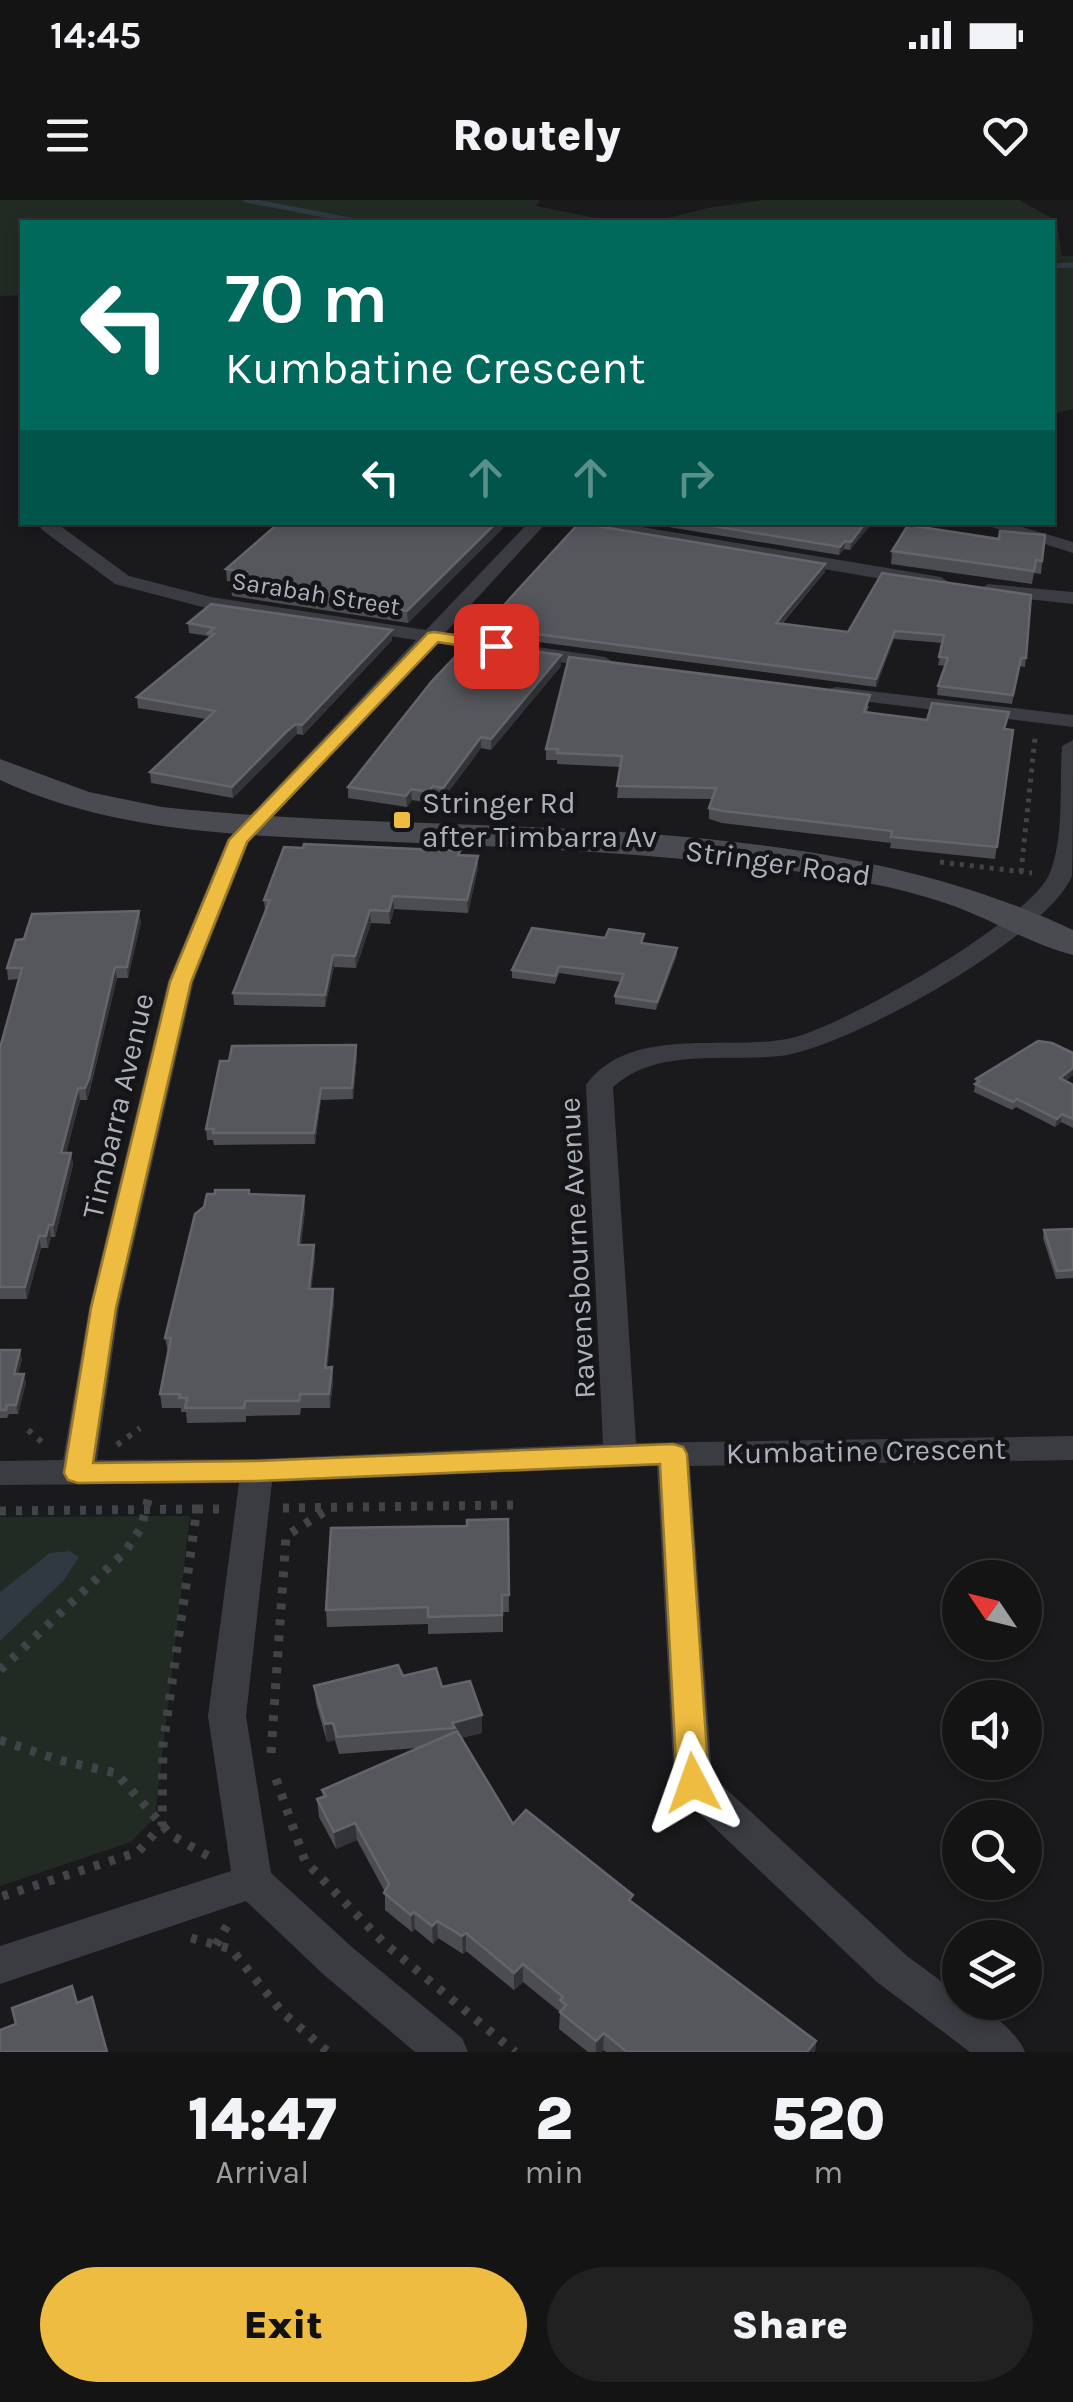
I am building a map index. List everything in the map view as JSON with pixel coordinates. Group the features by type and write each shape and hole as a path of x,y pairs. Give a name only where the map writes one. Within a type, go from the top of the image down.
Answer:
{"street":[{"name":"Sarabah Street","path":"47,525 106,571 146,589 626,666"},
{"name":"Timbarra Avenue","path":"78,1473 104,1308 181,982 238,840 537,525"},
{"path":"595,525 984,590 1073,598"},
{"path":"994,525 1073,548"},
{"path":"823,691 1073,722"},
{"path":"1023,920 1060,877 1073,746"},
{"name":"Stringer Road","path":"0,768 39,786 100,805 168,817 747,854 880,876 1023,920 1073,944"},
{"name":"Ravensbourne Avenue","path":"620,1454 599,1085 624,1062 648,1056 769,1052 798,1046 1001,940 1023,920"},
{"name":"Kumbatine Crescent","path":"0,1473 257,1471 620,1454 1073,1448"},
{"path":"673,1454 693,1783 892,1969 1004,2052"},
{"path":"257,1471 227,1716 252,1880 338,1961 447,2052"},
{"path":"0,1965 252,1880"}],"path":[{"path":"1021,872 1037,727"},
{"path":"0,1670 125,1552 141,1528 154,1472"},
{"path":"0,1512 513,1505"},
{"path":"330,1508 286,1536 270,1763 305,1862 384,1943 515,2052"},
{"path":"0,1897 138,1852 162,1825 164,1745 197,1509"},
{"path":"0,1740 116,1774 171,1835 252,1880"},
{"path":"186,1937 231,1949 282,2012 328,2052"}],"shaded area":[{"path":"0,200 540,200 536,206 606,220 20,220 20,295 0,296"},
{"path":"763,200 1019,200 1057,221 1062,256 1073,256 1073,409 1055,414 1055,220 660,220"},
{"path":"190,1516 155,1817 131,1842 0,1886 0,1517"},
{"path":"69,1551 79,1557 64,1580 0,1641 0,1592 50,1553"}],"building":[{"path":"277,525 494,525 407,611 231,585 246,572 226,569"},
{"path":"577,525 825,564 776,623 848,632 882,573 1031,595 1026,658 1021,658 1013,695 938,686 948,658 939,657 944,635 895,631 876,679 484,627"},
{"path":"707,525 864,525 851,542 845,541 840,547"},
{"path":"908,525 999,539 1000,531 1045,535 1042,561 1036,560 1034,571 892,551"},
{"path":"211,604 392,630 302,725 296,724 287,731 232,787 150,772 215,711 137,697 214,634 208,633 214,628 188,623"},
{"path":"469,642 561,655 491,739 481,737 443,788 433,786 429,792 411,789 406,796 348,787 432,681"},
{"path":"569,657 870,695 864,712 927,720 932,703 1009,712 1004,729 1013,730 997,847 891,837 892,831 709,808 716,788 617,786 622,756 546,749"},
{"path":"304,844 460,851 458,855 478,856 467,900 393,896 389,911 370,910 355,956 333,955 325,995 233,993 270,900 264,900 284,847 303,848"},
{"path":"139,911 127,967 115,967 89,1079 85,1088 78,1088 61,1153 71,1153 53,1225 49,1225 46,1236 39,1236 25,1287 0,1287 0,1048 22,968 7,968 16,940 24,939 32,914"},
{"path":"532,928 605,938 609,929 644,934 641,943 677,948 657,1002 615,996 624,974 559,966 555,976 512,970"},
{"path":"1038,1041 1073,1053 1073,1068 1060,1078 1073,1085 1073,1119 1062,1114 1057,1119 975,1084 980,1081 976,1079"},
{"path":"356,1045 352,1088 321,1088 314,1133 213,1133 214,1129 206,1129 220,1061 229,1061 232,1046"},
{"path":"215,1190 304,1196 298,1245 314,1245 309,1289 333,1289 325,1368 332,1367 329,1394 300,1394 299,1401 245,1401 244,1408 185,1408 187,1398 179,1398 180,1394 160,1394 171,1338 165,1338 195,1214 204,1207 207,1194 215,1194"},
{"path":"1073,1229 1073,1270 1057,1271 1044,1230"},
{"path":"0,1350 20,1350 14,1374 24,1374 16,1405 7,1405 6,1410 0,1410"},
{"path":"508,1519 509,1595 502,1595 502,1615 428,1617 428,1607 326,1610 331,1528 467,1526 467,1520"},
{"path":"398,1665 403,1676 436,1668 442,1687 470,1681 482,1715 452,1723 455,1728 337,1737 333,1723 325,1724 314,1686"},
{"path":"457,1731 513,1824 526,1810 633,1895 629,1900 816,2041 807,2052 627,2052 604,2033 596,2041 560,2012 566,2005 560,2000 563,1997 523,1964 514,1973 466,1933 462,1936 437,1921 432,1926 384,1893 389,1884 355,1823 334,1832 317,1799 326,1796 322,1790"},
{"path":"72,1986 77,2003 92,1997 107,2052 0,2052 0,2030 16,2024 12,2008"}],"waterway":[{"path":"246,200 350,220"},
{"path":"1055,266 1073,265"}],"place":[{"name":"Stringer Rd after Timbarra Av","path":"402,820"}],"route":[{"path":"496,646 434,636 238,840 181,982 104,1308 78,1473 257,1471 673,1454 693,1783"}]}
